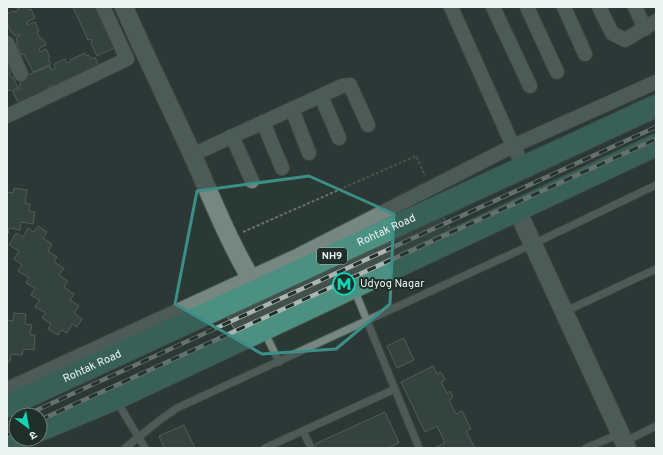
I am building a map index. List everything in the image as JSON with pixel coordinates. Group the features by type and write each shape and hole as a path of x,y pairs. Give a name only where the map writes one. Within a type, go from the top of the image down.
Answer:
{"highway":[{"name":"Rohtak Road","path":"7,406 254,284 524,167 656,106"},
{"path":"48,427 115,399 656,145"}],"street":[{"path":"7,116 127,59 103,7"},
{"path":"124,7 229,238 254,284"},
{"path":"451,7 513,146 524,167"},
{"path":"493,7 530,86"},
{"path":"528,7 557,72"},
{"path":"564,7 585,54"},
{"path":"600,7 612,33 625,40 650,25 635,7"},
{"path":"7,43 21,74"},
{"path":"7,389 254,284 299,255 513,146 656,82"},
{"path":"192,155 342,86 350,85 368,125"},
{"path":"321,96 339,138"},
{"path":"292,109 309,153"},
{"path":"263,122 282,168"},
{"path":"232,136 252,181"},
{"path":"517,210 623,441"}],"lane":[{"path":"125,448 177,408 533,244 656,185"},
{"path":"564,312 656,269"},
{"path":"353,287 419,448"},
{"path":"264,329 279,362"},
{"path":"265,448 273,446 303,430 395,389"},
{"path":"115,399 144,448"},
{"path":"586,448 623,441 656,426"},
{"path":"303,430 311,448"}],"path":[{"path":"229,238 416,156 427,180"}],"highlighted area":[{"path":"309,176 394,214 390,304 336,349 262,354 175,304 197,191"}],"building":[{"path":"26,7 28,10 31,9 35,18 27,22 28,25 35,22 39,31 37,32 40,39 42,38 46,45 39,48 40,52 46,49 50,57 48,58 51,64 33,72 24,54 22,55 16,43 18,43 16,38 20,36 19,34 15,36 14,33 12,34 7,23 7,14 13,11 18,11 17,9"},
{"path":"73,7 99,7 118,46 97,56 91,43 91,39 88,40"},
{"path":"85,53 86,56 89,55 91,59 95,57 99,67 56,90 54,85 48,87 51,92 20,106 13,92 20,89 20,83 23,81 21,78 50,66 51,70 56,68 54,64 65,59 67,63 71,62 70,60"},
{"path":"7,64 11,72 9,73 11,78 13,77 18,88 11,91 7,91"},
{"path":"14,188 27,190 25,203 30,204 29,211 35,212 33,224 21,222 20,230 9,228 7,234 7,192 13,193"},
{"path":"441,213 452,232 236,332 224,311 384,219 392,234"},
{"path":"38,226 47,232 43,238 52,244 48,251 57,257 54,262 64,268 59,275 68,281 64,287 74,294 70,300 79,306 74,313 82,319 77,327 72,324 67,333 61,330 58,335 48,329 51,324 42,318 46,313 35,307 40,300 31,295 35,288 26,283 29,278 18,271 22,265 14,259 19,251 9,245 16,233 23,237 28,228 34,232"},
{"path":"14,313 26,314 25,324 32,325 30,335 35,335 34,350 23,349 22,355 11,354 10,362 7,362 7,320 13,321"},
{"path":"404,338 414,360 397,368 387,346"},
{"path":"433,366 437,374 441,372 445,380 441,382 447,393 450,391 453,397 449,400 456,414 462,411 471,429 466,431 475,448 434,448 445,443 437,426 425,432 401,382"},
{"path":"385,412 399,443 387,448 317,448 315,444"},
{"path":"184,425 195,448 164,448 159,436"}],"railway":[{"path":"44,407 656,127"},
{"path":"48,416 656,139"}],"place":[{"name":"Udyog Nagar","path":"344,284"}]}
